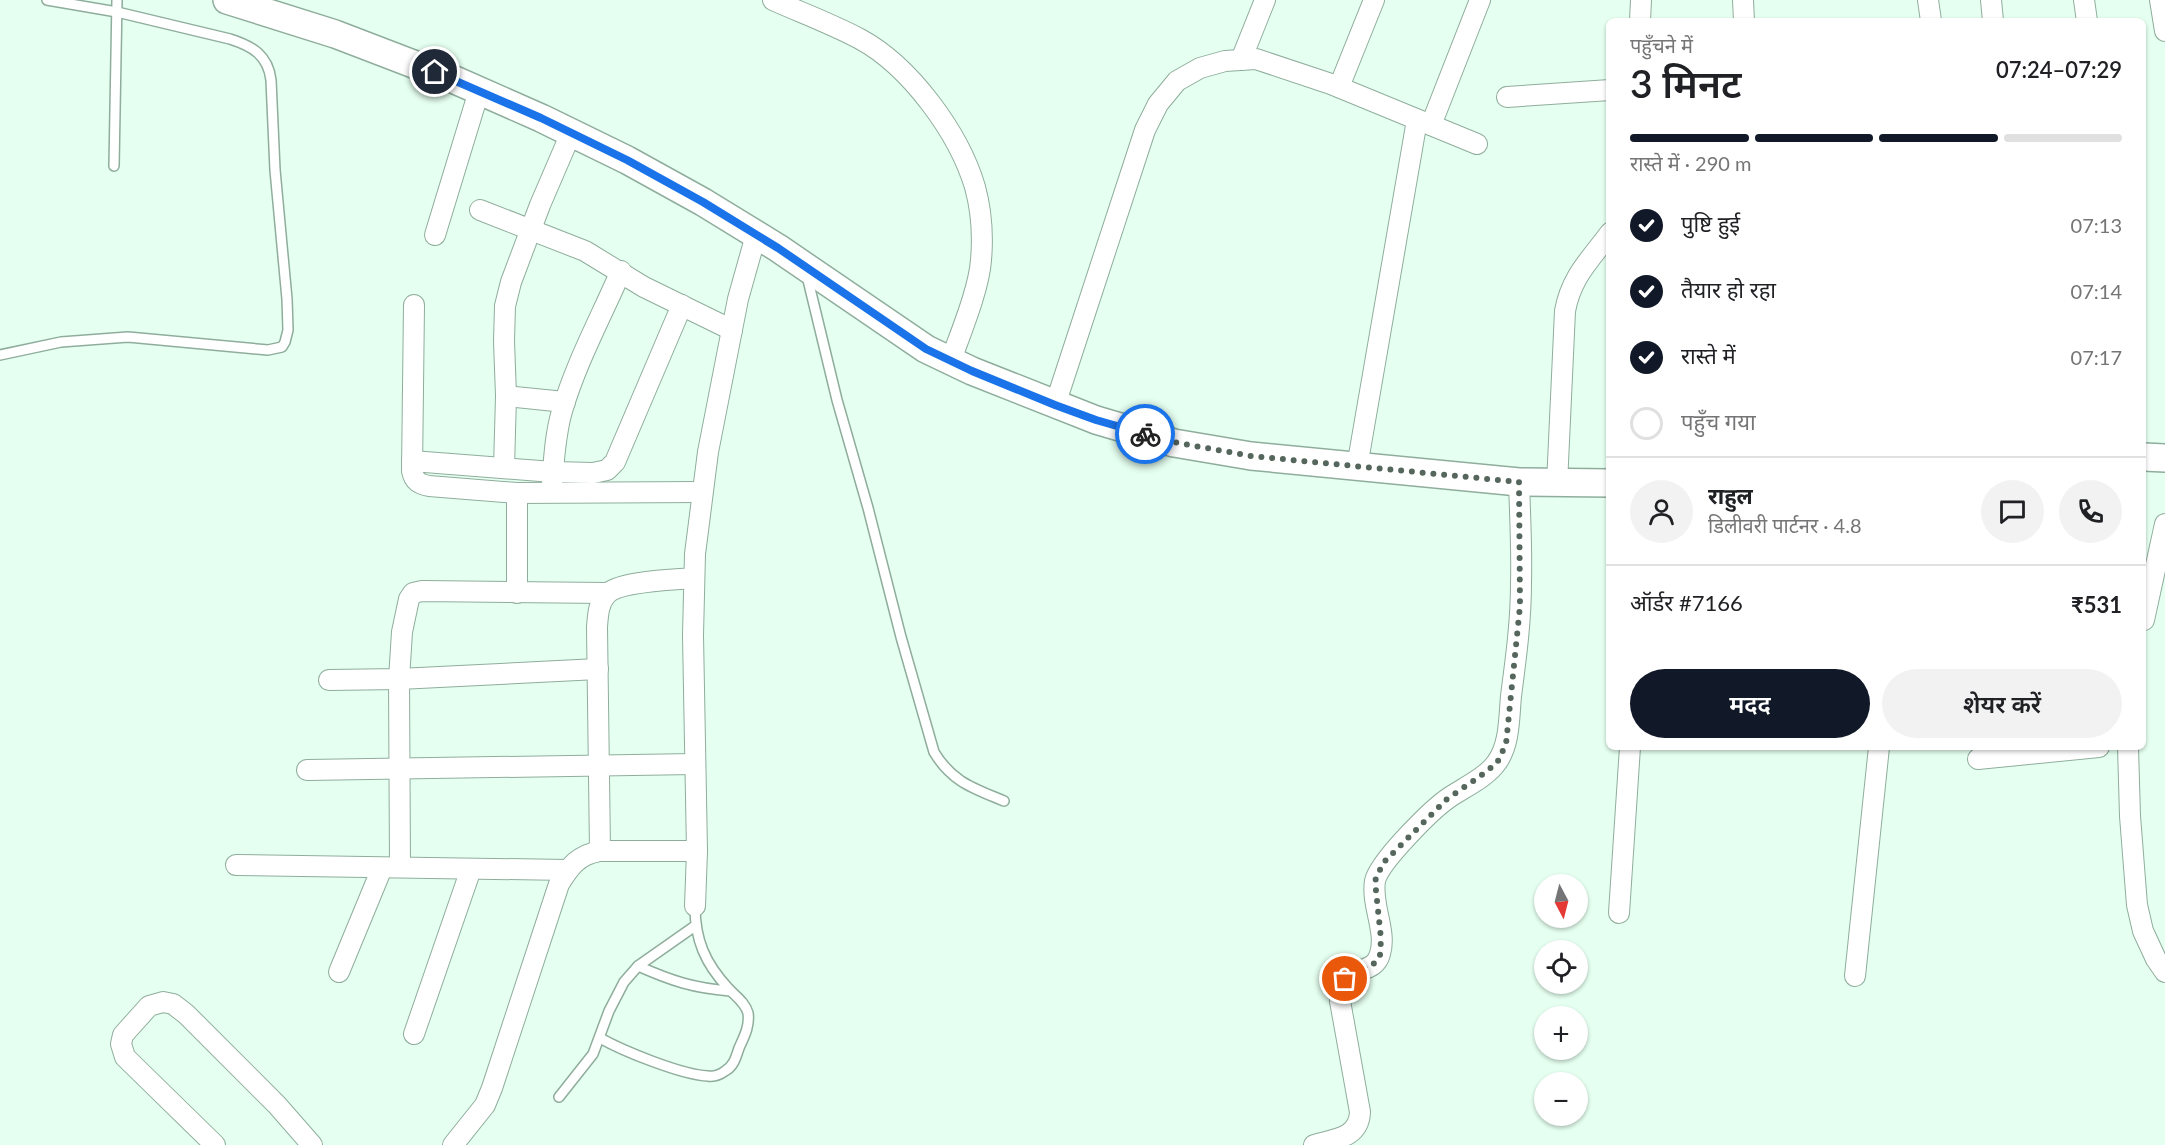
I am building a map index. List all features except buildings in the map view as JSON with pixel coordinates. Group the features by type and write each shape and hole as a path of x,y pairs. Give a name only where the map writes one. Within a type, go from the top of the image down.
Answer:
{"street":[{"path":"227,0 335,34 479,91 627,160 693,196 756,235 938,355 972,371 1096,420 1173,442 1251,456 1519,482 1606,483"},
{"path":"773,0 861,40 900,67 939,113 958,148 975,187 981,225 981,261 971,303 938,355"},
{"path":"1241,60 1265,0"},
{"path":"1339,87 1374,0"},
{"path":"1357,467 1424,122 1480,0"},
{"path":"1640,18 1641,0"},
{"path":"1743,0 1744,18"},
{"path":"1929,0 1931,18"},
{"path":"1990,0 1993,18"},
{"path":"2084,0 2087,18"},
{"path":"2160,0 2165,31"},
{"path":"1055,405 1146,130 1158,104 1177,81 1200,68 1225,61 1256,59 1339,87 1477,144"},
{"path":"1507,97 1606,90"},
{"path":"435,235 479,91"},
{"path":"504,468 505,306 530,230 571,133"},
{"path":"480,210 585,251 644,287 732,330"},
{"path":"695,906 697,851 694,578 708,452 738,299 756,235"},
{"path":"1557,484 1565,311 1568,293 1575,279 1606,238"},
{"path":"551,493 558,430 565,402 621,272"},
{"path":"414,305 411,461 414,478 423,485 517,493 702,492"},
{"path":"411,461 553,472 593,473 612,467 682,305"},
{"path":"506,396 565,402"},
{"path":"2146,457 2165,458"},
{"path":"1314,1145 1342,1137 1354,1131 1359,1123 1360,1112 1340,1001 1340,988 1345,979 1364,969 1380,955 1381,939 1375,881 1383,863 1447,799 1497,763 1506,744 1521,594 1519,482"},
{"path":"517,493 517,592"},
{"path":"2146,612 2165,524"},
{"path":"339,972 391,868 399,768 399,679 405,611 413,593 422,591 607,593 620,587 694,578"},
{"path":"600,851 597,627 600,606 607,593"},
{"path":"329,680 399,679 598,669"},
{"path":"1619,913 1630,750"},
{"path":"1855,976 1879,750"},
{"path":"1978,759 2069,750"},
{"path":"2128,750 2130,816 2137,905 2143,931 2165,972"},
{"path":"307,770 695,764"},
{"path":"453,1145 485,1105 560,884 568,870 582,857 600,851 697,851"},
{"path":"236,865 568,870"},
{"path":"414,1034 471,869"},
{"path":"215,1145 125,1057 121,1044 123,1035 149,1006 163,1002 173,1004 186,1014 277,1105 312,1145"}],"lane":[{"path":"0,355 61,342 93,338 137,338 268,351 276,350 285,342 288,330 275,170 270,68 257,51 246,44 117,12 47,0"},
{"path":"114,166 117,0"},
{"path":"806,268 837,400 934,752 942,765 954,777 970,787 1004,801"},
{"path":"600,1038 618,1048 695,1075 711,1077 732,1066 748,1026 747,1012 742,1002 714,973 706,959 695,926 695,906"},
{"path":"559,1097 593,1054 609,1011 624,982 638,966 695,926"},
{"path":"638,966 672,982 699,989 730,991"}],"way so far":[{"path":"1145,434 1173,442 1251,456 1519,482 1521,583 1519,628 1506,744 1497,763 1447,799 1383,863 1375,881 1381,939 1380,955 1372,966 1345,979"}],"route":[{"path":"435,72 541,118 627,160 703,202 778,248 926,349 972,371 1055,405 1145,434"}]}
